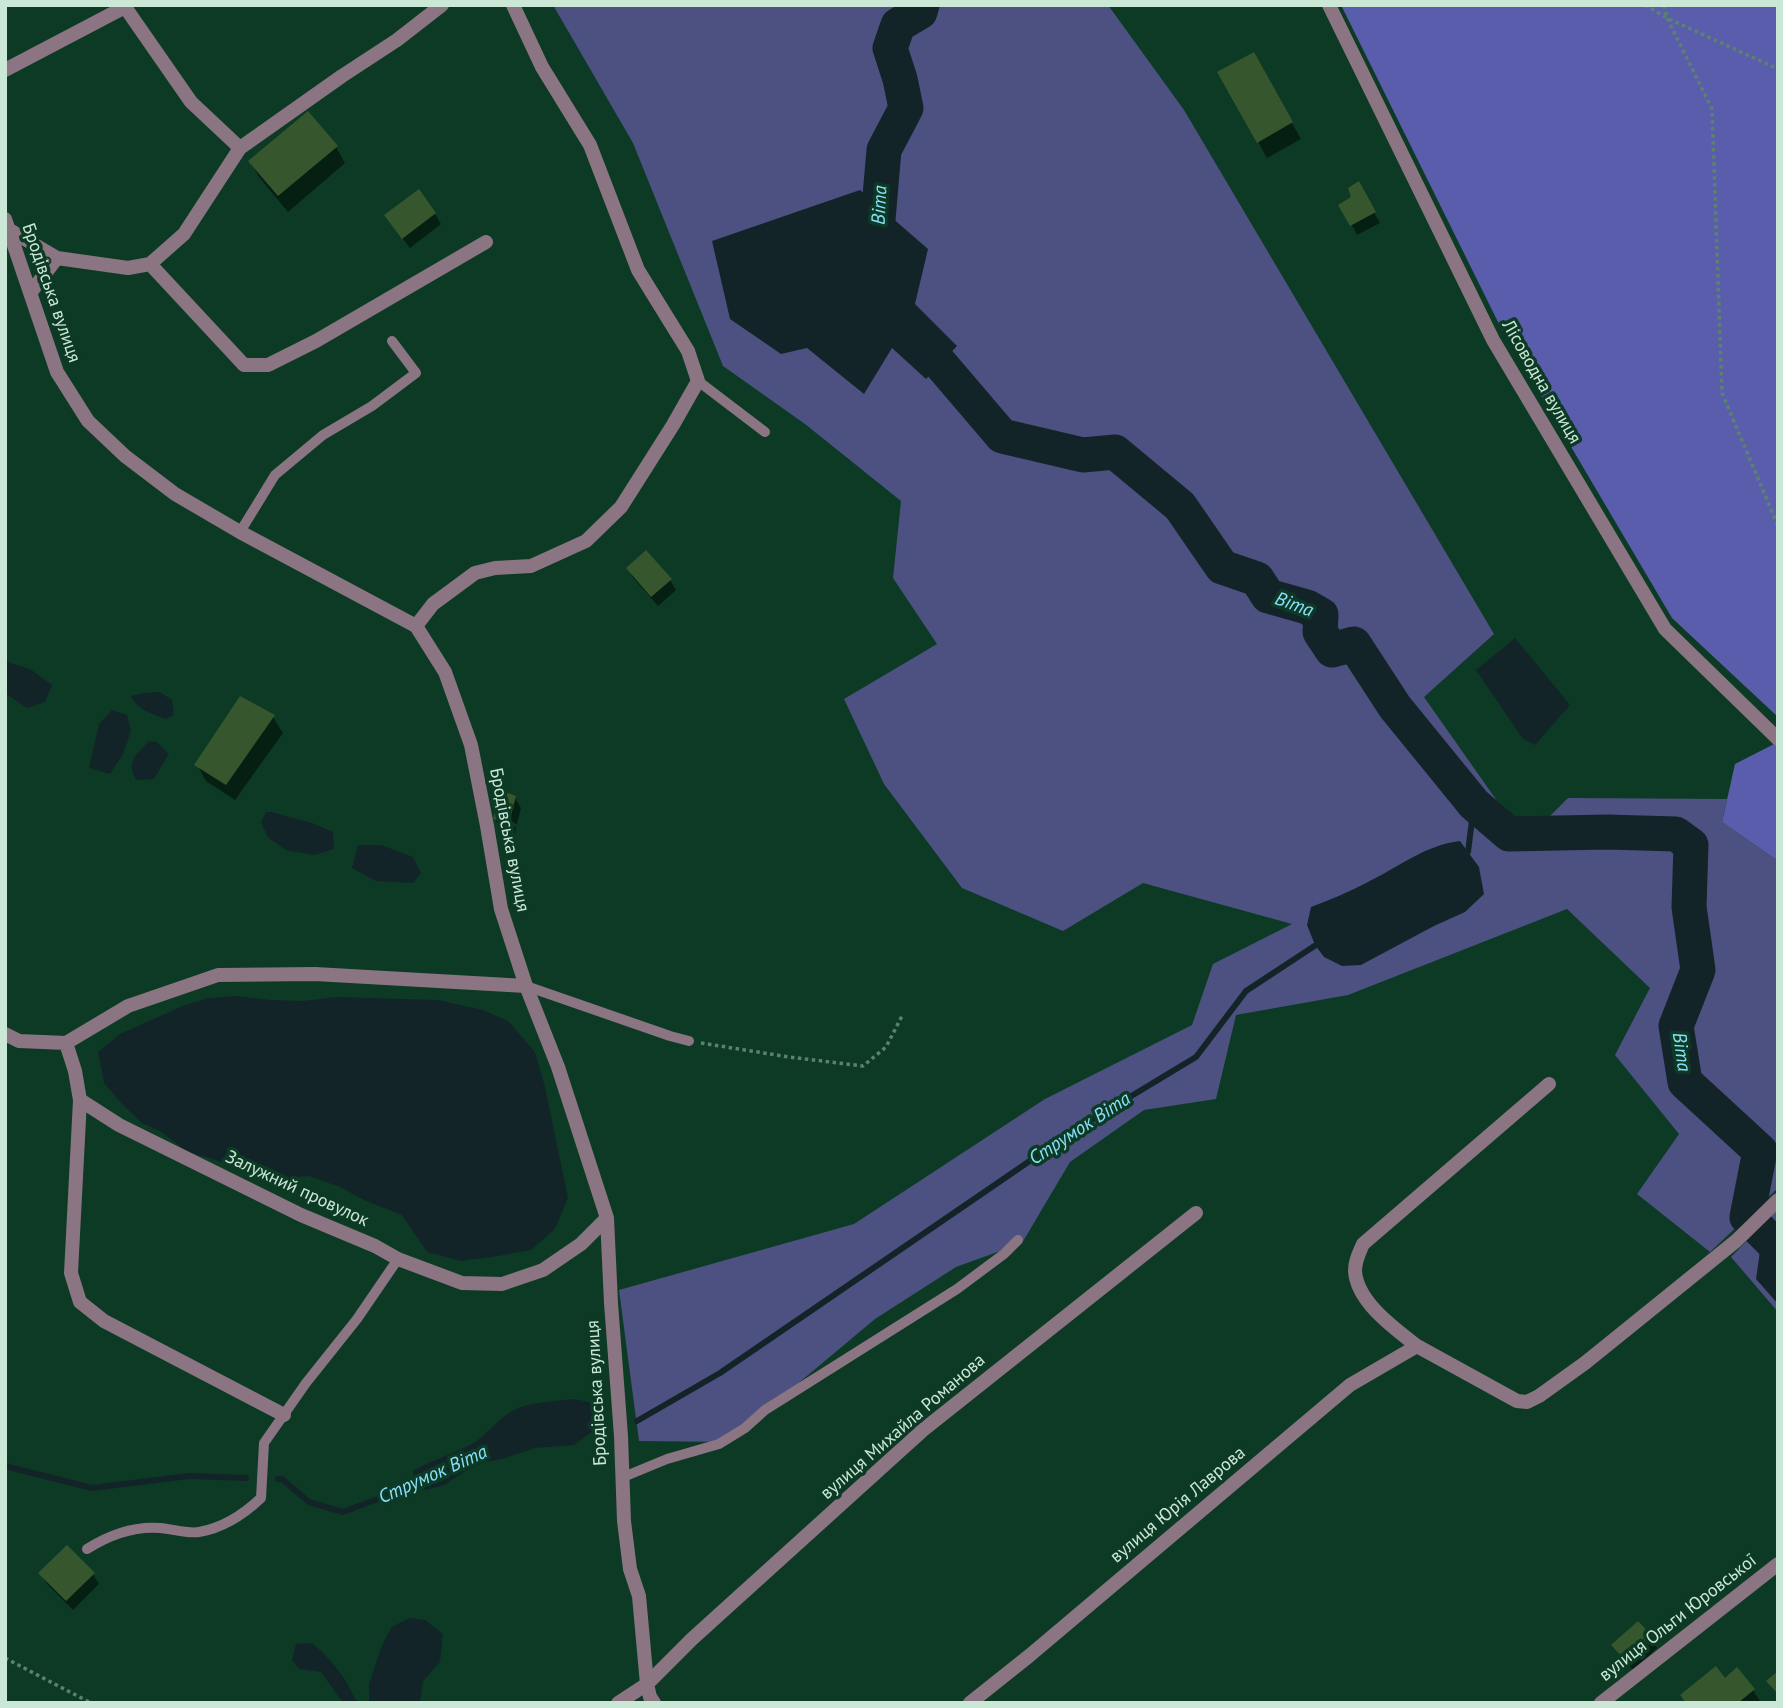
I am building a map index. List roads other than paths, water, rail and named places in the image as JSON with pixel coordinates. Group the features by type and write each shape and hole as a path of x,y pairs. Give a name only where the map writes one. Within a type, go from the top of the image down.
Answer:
{"street":[{"path":"6,224 57,258 128,268 150,264 184,234 240,148 397,40 442,5"},
{"path":"416,626 433,604 475,573 495,568 531,566 586,541 621,507 698,381 688,351 638,271 590,145 542,67 513,5"},
{"name":"Лісоводна вулиця","path":"1329,5 1493,340 1665,629 1778,739"},
{"path":"5,70 126,6 191,102 240,148"},
{"name":"Бродівська вулиця","path":"6,224 57,372 88,421 125,456 175,494 240,532 416,626 445,672 471,745 501,909 526,986 562,1079 607,1218 624,1521 630,1569 639,1596 647,1684 653,1703"},
{"path":"150,264 244,365 268,365 316,341 486,242"},
{"path":"31,292 57,258"},
{"path":"5,1034 19,1041 66,1043 128,1006 218,975 315,974 526,986"},
{"path":"66,1043 80,1100 71,1273 80,1302 104,1321 284,1415"},
{"path":"1549,1084 1363,1244 1355,1270 1364,1298 1389,1325 1416,1346 1517,1401 1527,1402 1539,1396 1585,1363 1736,1241 1774,1204"},
{"name":"Залужний провулок","path":"80,1100 119,1125 301,1215 375,1246 398,1259 462,1283 502,1284 543,1270 581,1244 607,1218"},
{"name":"вулиця Михайла Романова","path":"618,1703 647,1684 692,1639 923,1430 1196,1213"},
{"name":"вулиця Юрія Лаврова","path":"970,1703 1350,1385 1416,1346"},
{"name":"вулиця Ольги Юровської","path":"1601,1703 1778,1564"}],"lane":[{"path":"240,532 275,474 323,435 372,407 416,373 392,341"},
{"path":"698,381 765,432"},
{"path":"526,986 689,1041"},
{"path":"621,1478 667,1459 719,1444 745,1428 765,1410 957,1289 1004,1254 1018,1240"},
{"path":"88,1549 102,1539 133,1529 158,1528 196,1533 243,1515 261,1499 264,1443 357,1319 398,1259"}],"water":[{"path":"860,190 928,249 915,304 957,346 926,379 892,348 864,394 807,348 781,354 730,319 712,241"},
{"path":"1515,638 1570,705 1535,745 1523,739 1476,670"},
{"path":"5,661 30,669 52,685 45,702 27,708 5,693"},
{"path":"160,692 172,700 174,715 166,719 141,708 131,696 144,693"},
{"path":"112,710 127,715 131,731 123,754 110,774 89,768 99,724"},
{"path":"149,741 157,742 169,754 154,779 136,780 132,763"},
{"path":"266,812 315,824 333,832 334,849 315,855 288,851 268,838 261,822"},
{"path":"1460,841 1479,867 1484,894 1465,912 1361,965 1342,966 1324,957 1315,945 1307,925 1311,907 1360,886 1423,852"},
{"path":"358,845 381,845 413,857 421,873 413,883 376,881 352,868"},
{"path":"237,996 303,1001 337,997 438,1000 483,1010 508,1021 535,1052 545,1087 568,1198 555,1229 531,1250 498,1256 461,1261 427,1252 402,1215 340,1187 309,1176 279,1179 249,1173 188,1152 160,1131 142,1123 104,1083 98,1052 120,1034 185,1005 208,998"},
{"path":"1778,1233 1778,1304 1756,1279 1760,1251"},
{"path":"573,1399 595,1403 597,1428 574,1445 535,1448 484,1462 444,1485 426,1490 414,1486 413,1471 472,1444 516,1409 532,1404"},
{"path":"409,1618 425,1620 443,1634 440,1662 423,1681 420,1703 369,1703 369,1684 382,1645 392,1627"},
{"path":"312,1643 337,1669 356,1700 364,1703 343,1703 321,1672 299,1669 292,1660 296,1644"}],"waterway":[{"name":"Віта","path":"885,254 877,231 884,150 906,108 890,48 898,25 920,12 922,5"},
{"name":"Віта","path":"909,327 1002,436 1083,455 1115,452 1180,506 1222,567 1257,579 1268,596 1307,607 1321,615 1320,632 1332,650 1354,644 1395,707 1474,804 1509,834 1676,834 1691,845 1689,907 1698,970 1676,1026 1685,1082 1760,1151 1747,1217 1778,1248"},
{"name":"Струмок Віта","path":"1463,855 1468,852 1474,804"},
{"name":"Струмок Віта","path":"637,1421 720,1373 1075,1130 1196,1057 1246,991 1322,941"},
{"name":"Струмок Віта","path":"5,1466 92,1488 189,1476 246,1478"},
{"name":"Струмок Віта","path":"278,1479 282,1479 309,1502 343,1512 421,1483"}]}
